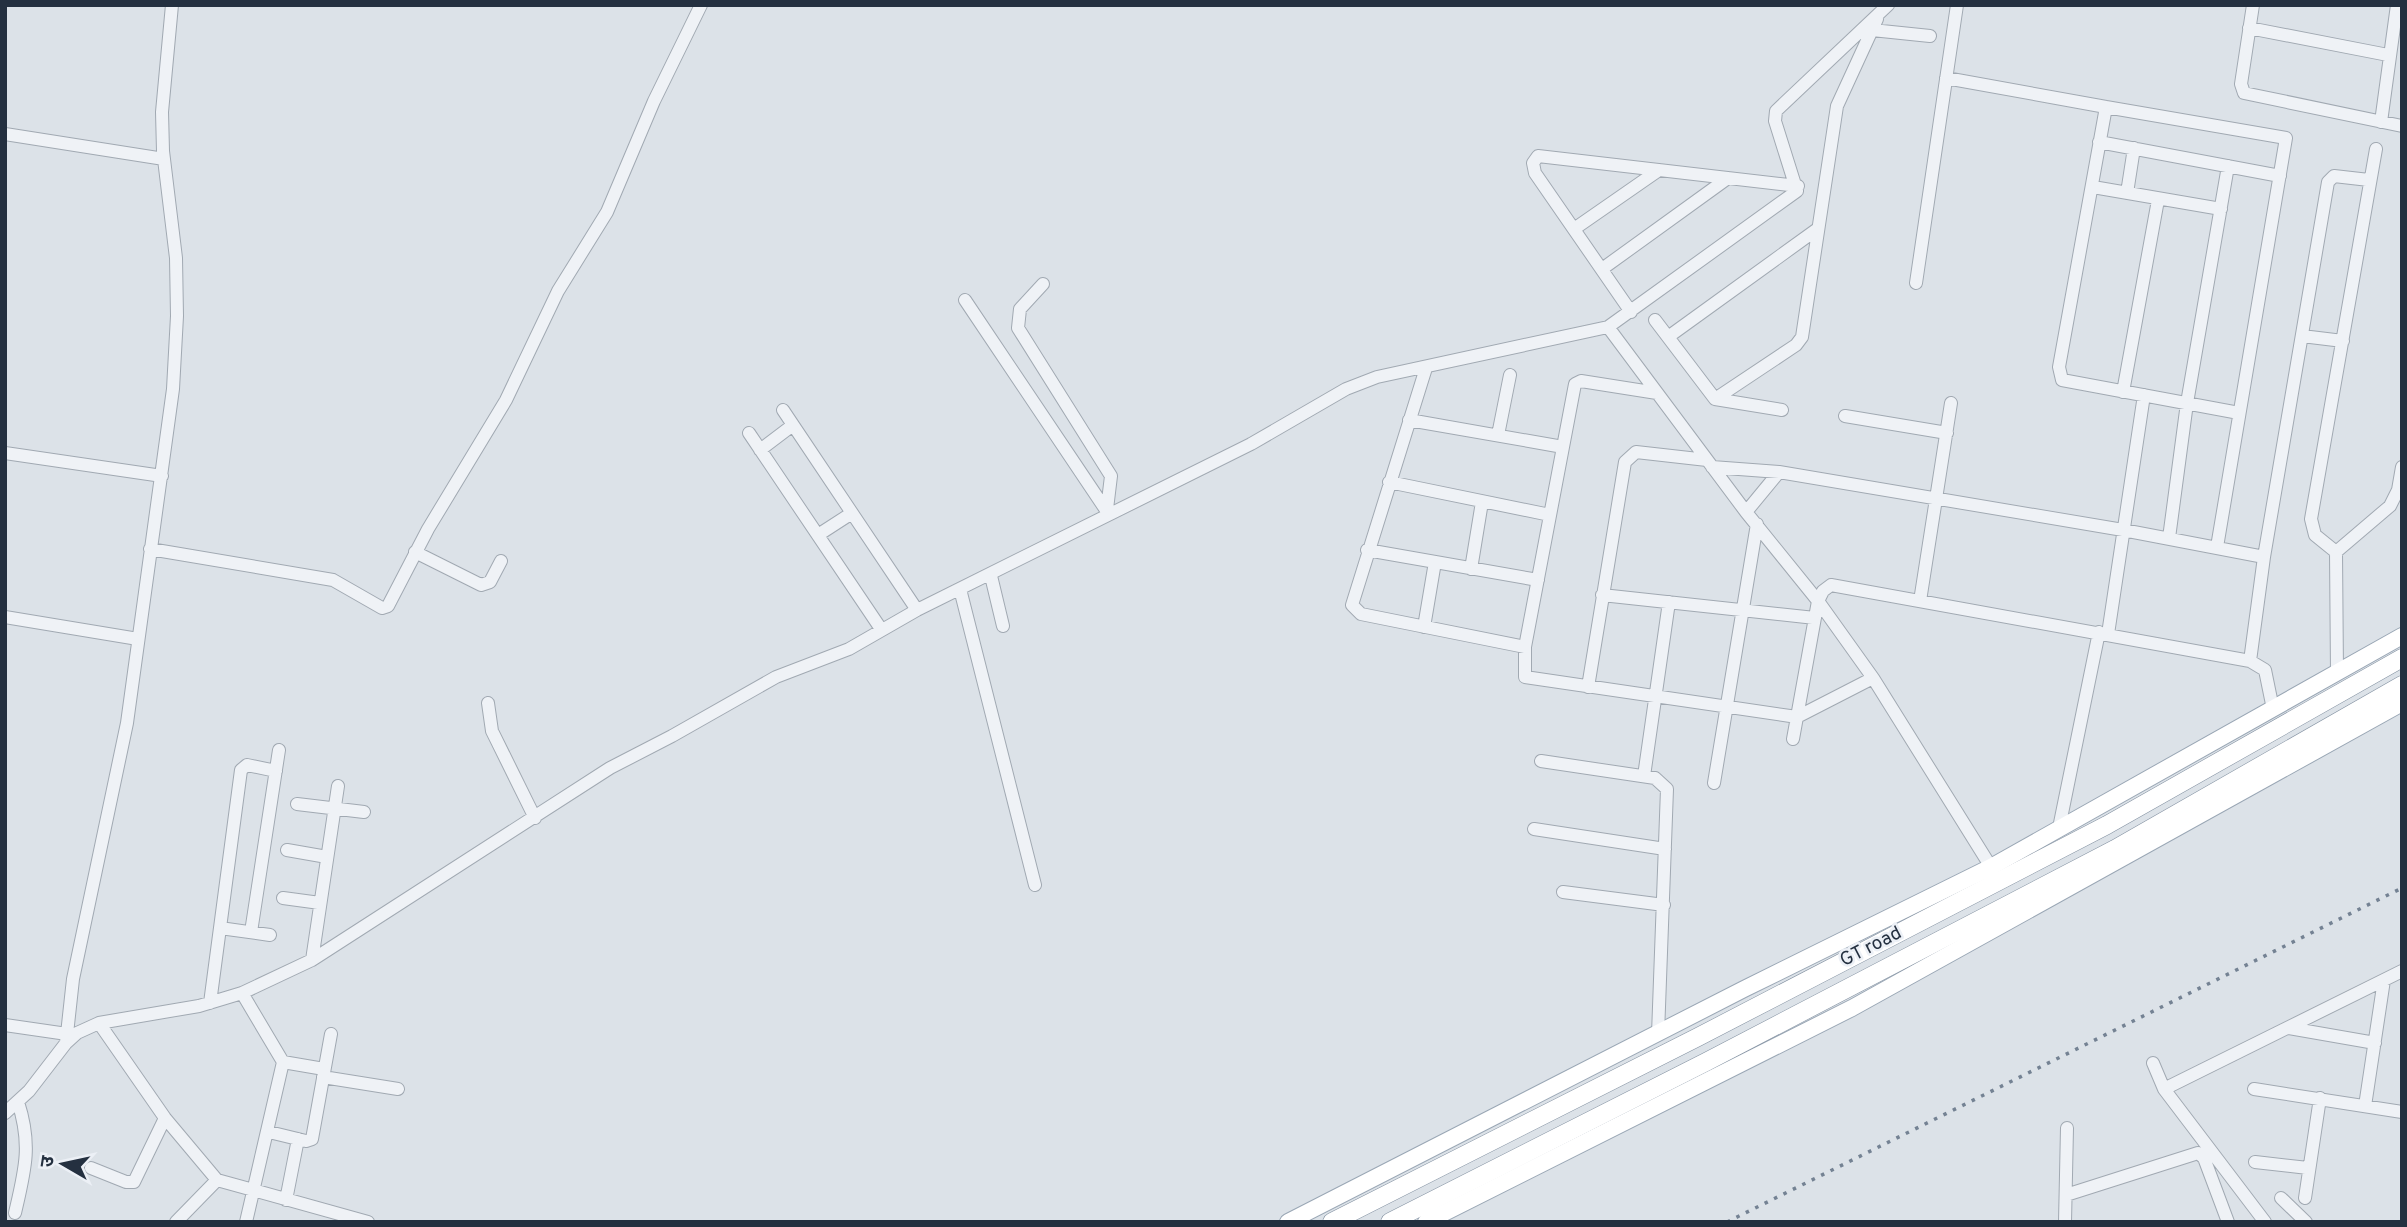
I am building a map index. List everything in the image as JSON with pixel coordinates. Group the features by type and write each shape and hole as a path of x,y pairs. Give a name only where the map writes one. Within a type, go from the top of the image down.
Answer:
{"highway":[{"name":"GT road","path":"1332,1222 1698,1037 2095,831 2402,658"},
{"name":"GT road","path":"1390,1222 1706,1062 2115,849 2402,685"}],"main road":[{"path":"1289,1222 1991,867 2402,636"},
{"path":"1426,1222 1852,1008 2402,703"}],"street":[{"path":"66,1039 73,979 127,723 162,476 177,316 174,224 164,159 162,112 172,5"},
{"path":"150,550 333,579 382,608 388,606 415,552 506,400 555,297 607,212 654,101 701,5"},
{"path":"1916,283 1957,5"},
{"path":"2253,5 2241,84 2244,93 2402,126"},
{"path":"2381,122 2388,55 2397,5"},
{"path":"1714,399 1799,342 1837,106 1882,8"},
{"path":"5,1113 18,1102 66,1039 77,1033 99,1024 210,1003 242,993 312,960 610,768 776,677 849,649 917,610 991,576 1108,513 1251,444 1346,389 1371,379 1608,327 1795,194 1798,186 1775,121 1776,111 1882,8"},
{"path":"2249,28 2388,55"},
{"path":"1872,30 1930,36"},
{"path":"1946,78 2287,138 2217,547"},
{"path":"2106,107 2059,375 2066,382 2239,413"},
{"path":"5,134 164,159"},
{"path":"2099,142 2280,176"},
{"path":"2127,193 2134,148"},
{"path":"2336,552 2315,535 2311,519 2376,149"},
{"path":"1631,312 1535,173 1534,163 1538,156 1798,186"},
{"path":"2169,538 2187,403 2228,166"},
{"path":"1574,229 1659,170"},
{"path":"2250,660 2264,557 2328,182 2334,176 2370,180"},
{"path":"1602,269 1728,177"},
{"path":"2093,187 2221,209"},
{"path":"2123,392 2158,200"},
{"path":"1668,337 1816,230"},
{"path":"1043,284 1020,309 1018,328 1111,476 1108,513"},
{"path":"965,300 1108,513"},
{"path":"1655,320 1714,399 1782,410"},
{"path":"1608,327 1746,512 1818,601 1873,678 1991,867"},
{"path":"2302,336 2343,341"},
{"path":"1426,368 1367,550 1353,598 1355,610 1525,647"},
{"path":"1498,435 1510,374"},
{"path":"1657,393 1577,382 1525,647 1525,677 1727,709 1797,717 1873,678"},
{"path":"2059,828 2103,633 2123,530 2144,395"},
{"path":"1920,601 1951,404"},
{"path":"783,410 917,610"},
{"path":"1844,416 1947,433"},
{"path":"1409,420 1563,447"},
{"path":"761,450 793,425"},
{"path":"750,433 881,629"},
{"path":"1588,687 1628,457 1636,452 1779,472 2169,538 2264,557"},
{"path":"5,453 162,476"},
{"path":"2336,552 2390,506 2398,490 2402,467"},
{"path":"1746,512 1779,472"},
{"path":"1389,482 1550,514"},
{"path":"1471,569 1482,502"},
{"path":"818,535 852,513"},
{"path":"1714,783 1757,524"},
{"path":"1367,550 1538,580"},
{"path":"415,552 481,585 491,582 501,561"},
{"path":"2336,552 2337,673"},
{"path":"1424,627 1435,562"},
{"path":"991,576 1003,626"},
{"path":"1793,739 1818,601 1823,591 1831,585 2250,660 2265,670 2273,709"},
{"path":"960,589 1035,885"},
{"path":"1602,595 1815,618"},
{"path":"1644,776 1669,602"},
{"path":"5,617 138,639"},
{"path":"488,703 495,737 535,817"},
{"path":"251,932 279,750"},
{"path":"1541,761 1644,776 1662,782 1667,789 1658,1034"},
{"path":"210,1003 240,770 247,765 276,771"},
{"path":"312,960 338,786"},
{"path":"297,804 364,811"},
{"path":"1534,829 1665,849"},
{"path":"287,850 327,857"},
{"path":"1563,892 1664,905"},
{"path":"283,898 320,903"},
{"path":"220,928 271,935"},
{"path":"2164,1089 2402,971"},
{"path":"2365,1106 2384,980"},
{"path":"242,993 283,1062 269,1132 246,1222"},
{"path":"99,1024 165,1118 217,1180 368,1222"},
{"path":"5,1025 66,1039"},
{"path":"2288,1028 2375,1043"},
{"path":"269,1132 309,1141 312,1139 331,1034"},
{"path":"283,1062 398,1089"},
{"path":"2153,1063 2164,1089 2265,1222"},
{"path":"2254,1089 2402,1112"},
{"path":"2305,1198 2320,1098"},
{"path":"15,1213 28,1149 26,1128 18,1102"},
{"path":"91,1168 126,1182 134,1182 165,1118"},
{"path":"2064,1222 2067,1128"},
{"path":"286,1200 298,1139"},
{"path":"2066,1195 2198,1153 2204,1158 2228,1222"},
{"path":"2255,1162 2308,1168"},
{"path":"176,1222 217,1180"},
{"path":"2281,1198 2306,1222"}],"railway":[{"path":"1727,1222 2402,888"}]}
